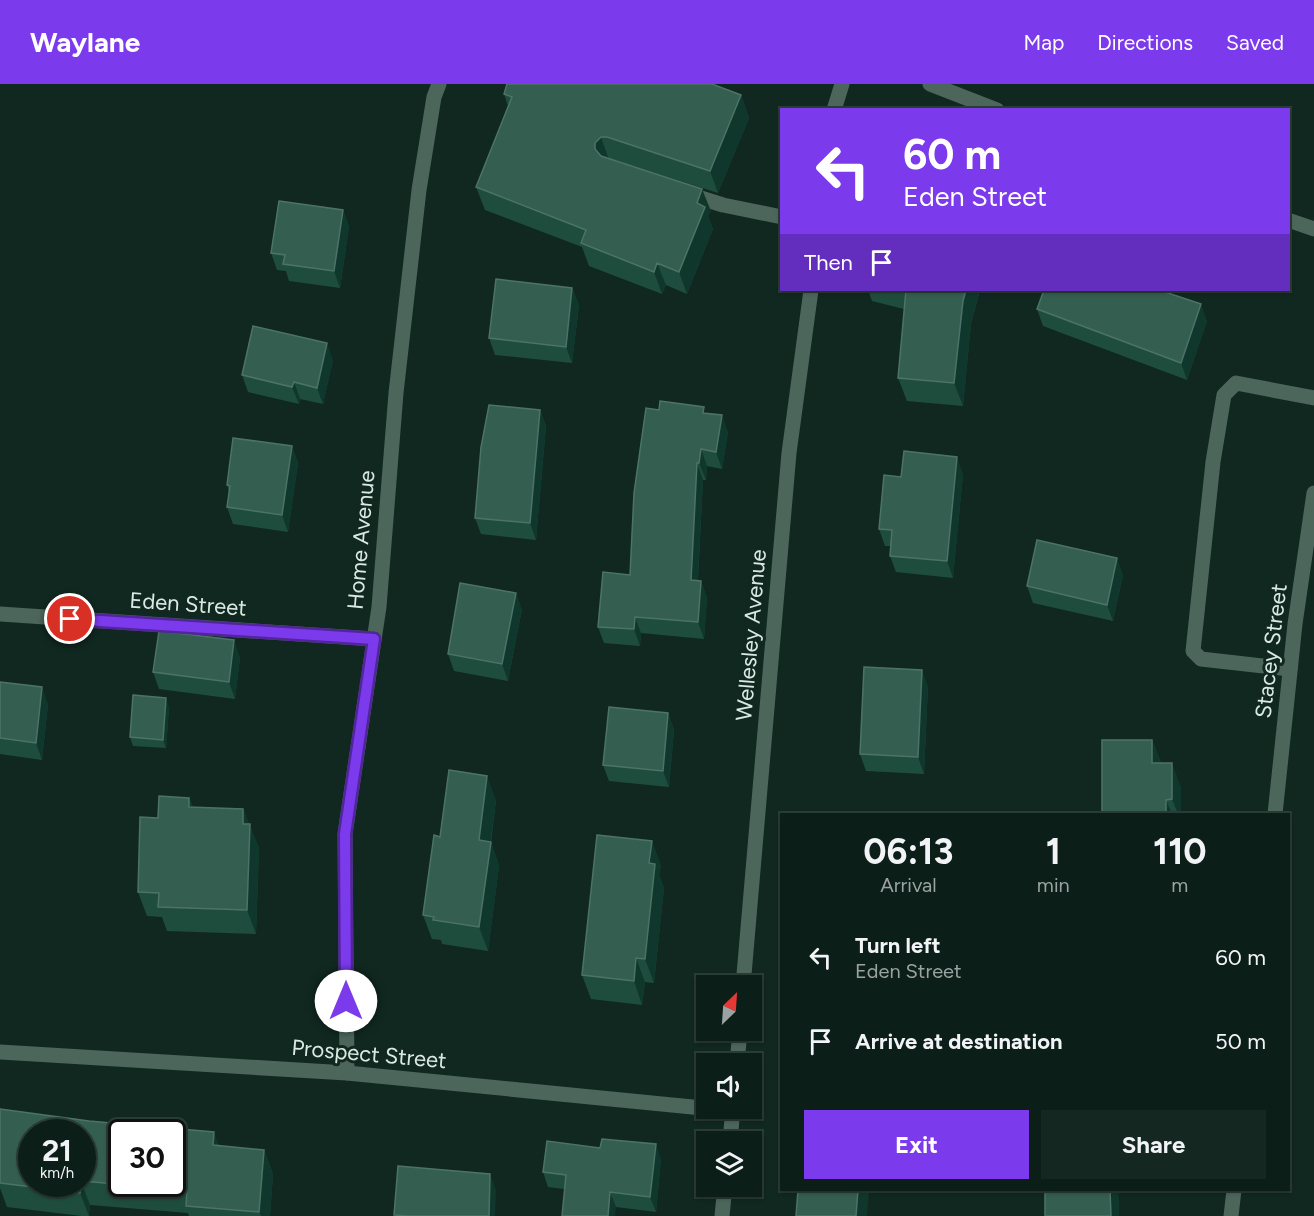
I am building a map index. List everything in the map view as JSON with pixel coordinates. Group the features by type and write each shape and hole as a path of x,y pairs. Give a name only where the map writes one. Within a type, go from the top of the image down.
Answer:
{"street":[{"name":"Home Avenue","path":"347,1073 345,834 379,607 396,393 418,190 434,97 440,84"},
{"path":"835,108 842,84"},
{"path":"930,84 992,108"},
{"path":"678,190 723,205 780,217"},
{"path":"1290,221 1314,229"},
{"name":"Wellesley Avenue","path":"744,975 789,453 811,291"},
{"path":"1290,669 1201,659 1193,651 1213,462 1224,395 1236,383 1314,398"},
{"name":"Stacey Street","path":"1275,813 1290,669 1308,583 1314,493"},
{"name":"Eden Street","path":"0,614 374,639"},
{"name":"Prospect Street","path":"0,1052 347,1073 696,1106"},
{"path":"1231,1216 1234,1191"},
{"path":"722,1216 724,1197"}],"building":[{"path":"507,84 712,84 741,95 710,171 607,137 601,137 595,143 595,149 601,156 702,189 697,203 705,207 679,272 657,263 654,272 581,243 586,230 476,187 512,97 504,94"},
{"path":"279,201 343,210 334,271 283,264 285,255 271,253"},
{"path":"496,279 572,288 566,347 489,338"},
{"path":"906,291 966,291 954,383 898,378"},
{"path":"1044,291 1162,291 1201,304 1181,363 1037,309"},
{"path":"253,326 327,343 317,388 294,382 292,387 242,375"},
{"path":"660,401 704,407 703,413 722,415 716,452 701,449 699,463 697,463 691,580 701,581 698,622 635,617 634,629 598,627 603,572 630,575 634,493 646,408 659,410"},
{"path":"489,405 540,410 530,523 475,518 481,447"},
{"path":"233,438 292,446 282,515 227,507 230,486 227,485"},
{"path":"904,451 957,457 947,561 890,556 892,530 879,529 884,475 901,477"},
{"path":"1037,540 1117,558 1107,605 1027,586"},
{"path":"460,583 516,593 502,664 448,654"},
{"path":"159,631 234,640 229,682 153,672"},
{"path":"864,667 922,670 918,757 860,754"},
{"path":"0,682 42,687 36,743 0,738"},
{"path":"133,695 166,698 163,740 130,737"},
{"path":"609,707 668,713 663,771 603,765"},
{"path":"1102,740 1152,740 1152,763 1172,763 1172,799 1166,800 1166,813 1102,813"},
{"path":"449,770 487,776 479,840 491,842 479,927 433,920 434,917 423,915 434,835 440,837"},
{"path":"159,796 189,798 189,807 243,809 243,824 250,824 247,910 158,907 159,893 138,892 140,817 158,818"},
{"path":"597,835 652,841 649,863 655,864 645,959 636,958 634,981 582,975"},
{"path":"0,1109 74,1119 18,1119 18,1185 0,1183"},
{"path":"96,1122 108,1123 108,1183 96,1182"},
{"path":"186,1130 214,1132 213,1145 264,1150 259,1212 186,1206"},
{"path":"602,1139 656,1144 650,1197 610,1192 608,1216 562,1216 566,1175 543,1172 547,1141 600,1148"},
{"path":"398,1166 490,1174 489,1216 394,1215"},
{"path":"798,1191 858,1191 856,1216 796,1216"},
{"path":"1045,1191 1110,1191 1111,1216 1045,1216"}],"route":[{"path":"70,619 374,639 345,834 346,1001"}]}
